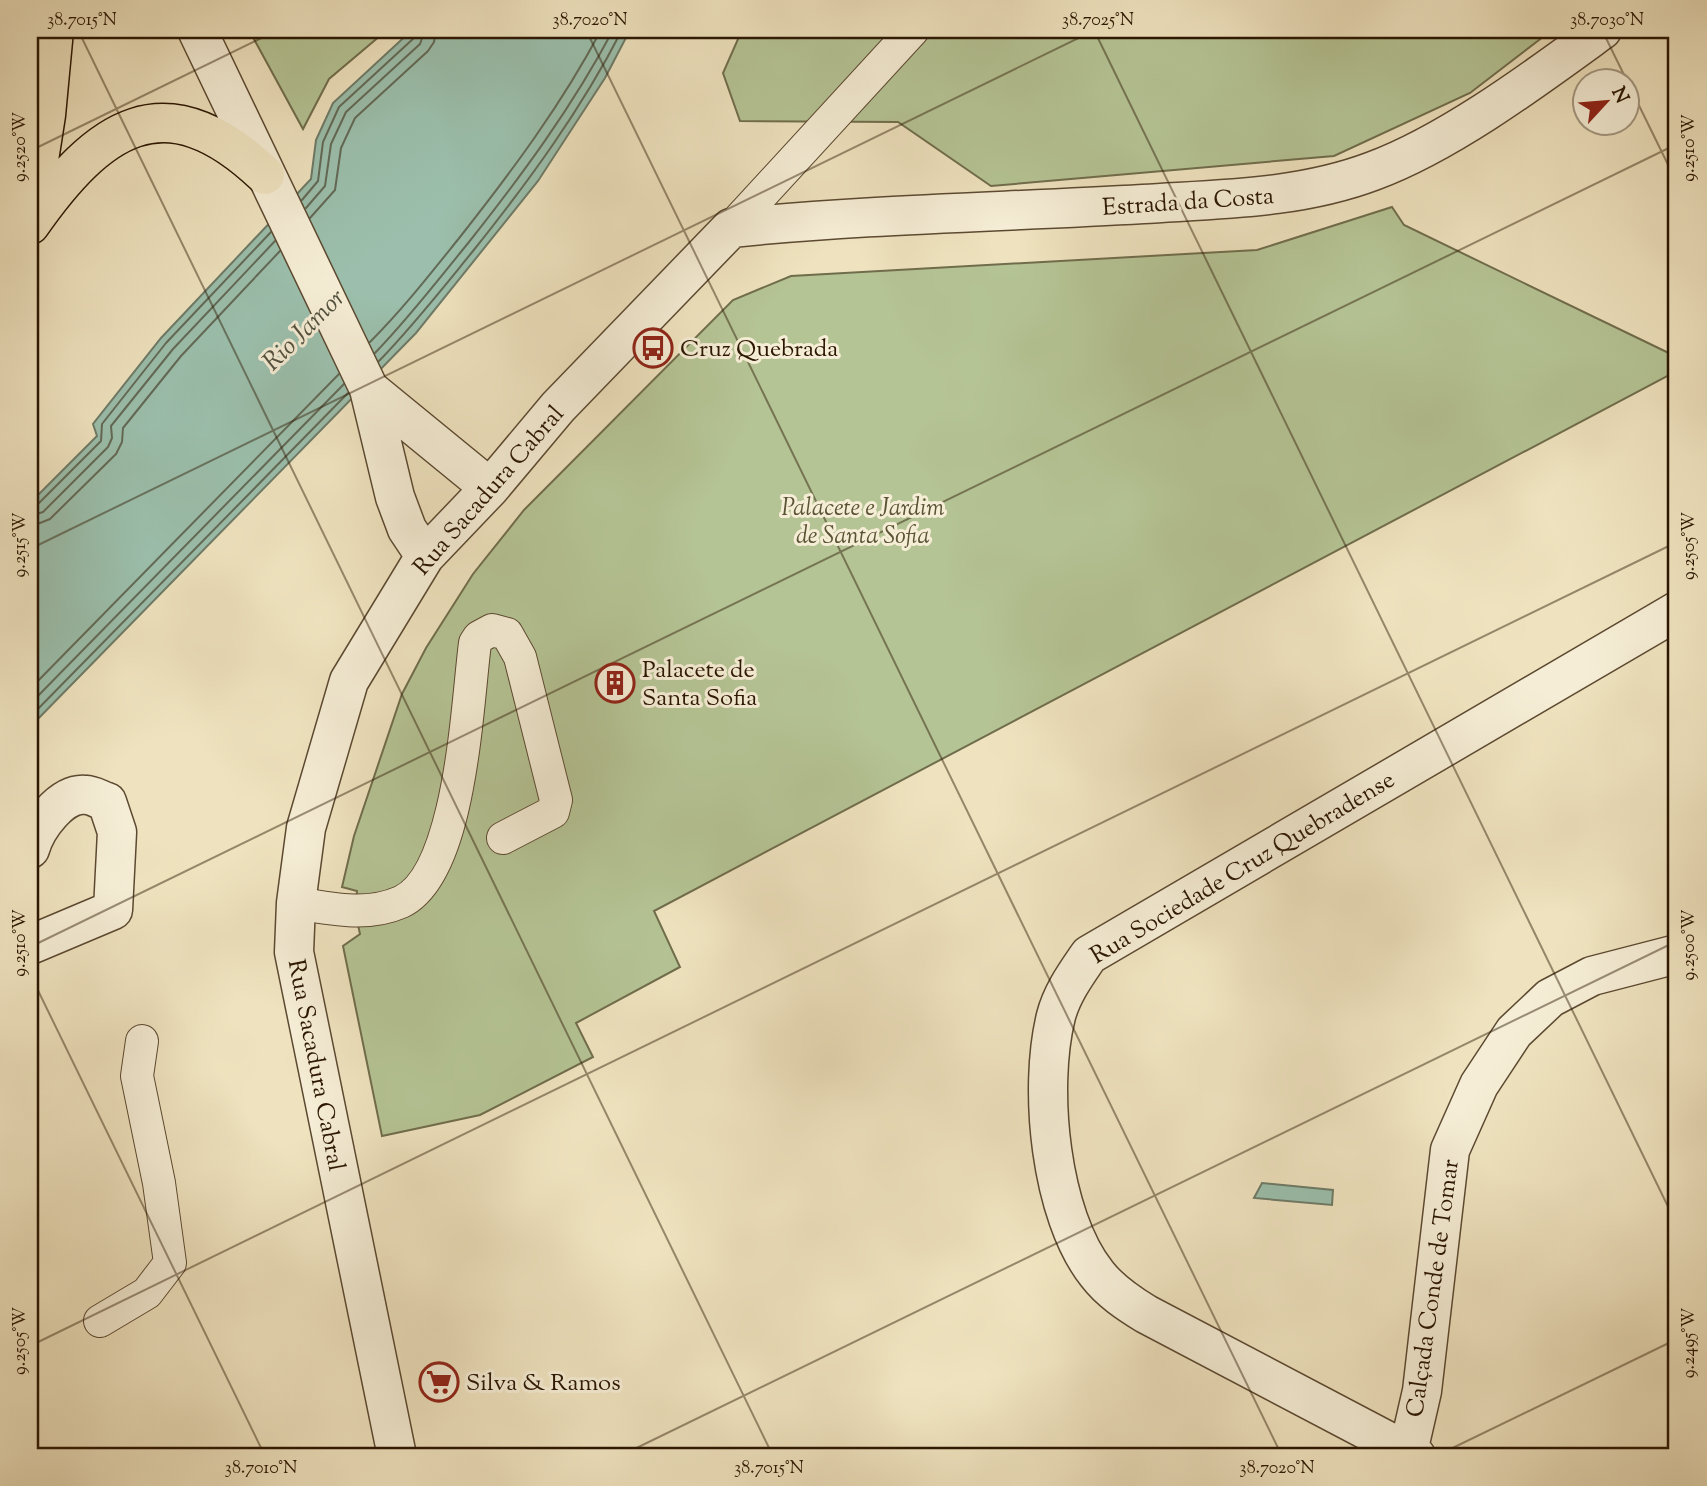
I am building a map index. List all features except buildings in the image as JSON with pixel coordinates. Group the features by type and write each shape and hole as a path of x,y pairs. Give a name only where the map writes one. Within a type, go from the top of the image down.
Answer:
{"main road":[{"path":"30,219 46,115 54,30"},
{"path":"30,225 61,180 89,153 115,136 142,125 168,123 191,126 241,152 265,175"}],"street":[{"path":"197,30 369,389 395,497 407,529 425,556"},
{"name":"Estrada da Costa","path":"731,228 803,220 996,213 1282,195 1338,183 1404,158 1475,116 1601,30"},
{"name":"Rua Sacadura Cabral","path":"397,1456 294,953 296,903 306,828 349,681 425,556 490,488 558,407 731,228"},
{"path":"369,389 490,488"},
{"name":"Rua Sociedade Cruz Quebradense","path":"1412,1454 1146,1314 1122,1299 1096,1273 1075,1235 1057,1189 1049,1086 1056,1015 1071,981 1089,955 1677,611"},
{"path":"30,849 33,838 61,801 84,794 107,802 117,832 116,920 30,945"},
{"name":"Calçada Conde de Tomar","path":"1412,1454 1422,1391 1450,1150 1479,1085 1514,1032 1550,998 1592,976 1677,954"}],"lane":[{"path":"731,228 913,30"},
{"path":"296,903 355,911 383,908 416,892 433,870 451,822 475,643 479,636 492,630 507,634 520,657 556,800 553,812 503,838"},
{"path":"100,1321 147,1293 170,1263 159,1183 137,1076 142,1041"}],"green space":[{"path":"249,30 387,30 329,79 303,129"},
{"path":"742,30 1552,30 1470,93 1334,156 991,186 898,122 740,121 723,73"},
{"name":"Palacete e Jardim de Santa Sofia","path":"1392,207 1404,225 1677,357 1677,371 654,911 680,967 576,1023 593,1057 480,1115 382,1136 343,946 360,934 355,911 357,891 342,887 354,836 402,694 426,648 473,574 524,510 733,300 791,276 1257,250"}],"water":[{"name":"Rio Jamor","path":"412,30 630,30 605,78 538,181 416,333 30,727 30,503 97,436 93,424 161,338 311,179 316,140 333,103"},
{"path":"1262,1183 1333,1190 1332,1205 1254,1198"}],"place":[{"name":"Cruz Quebrada","path":"653,348"},
{"name":"Palacete de Santa Sofia","path":"615,683"},
{"name":"Silva & Ramos","path":"439,1382"}]}
